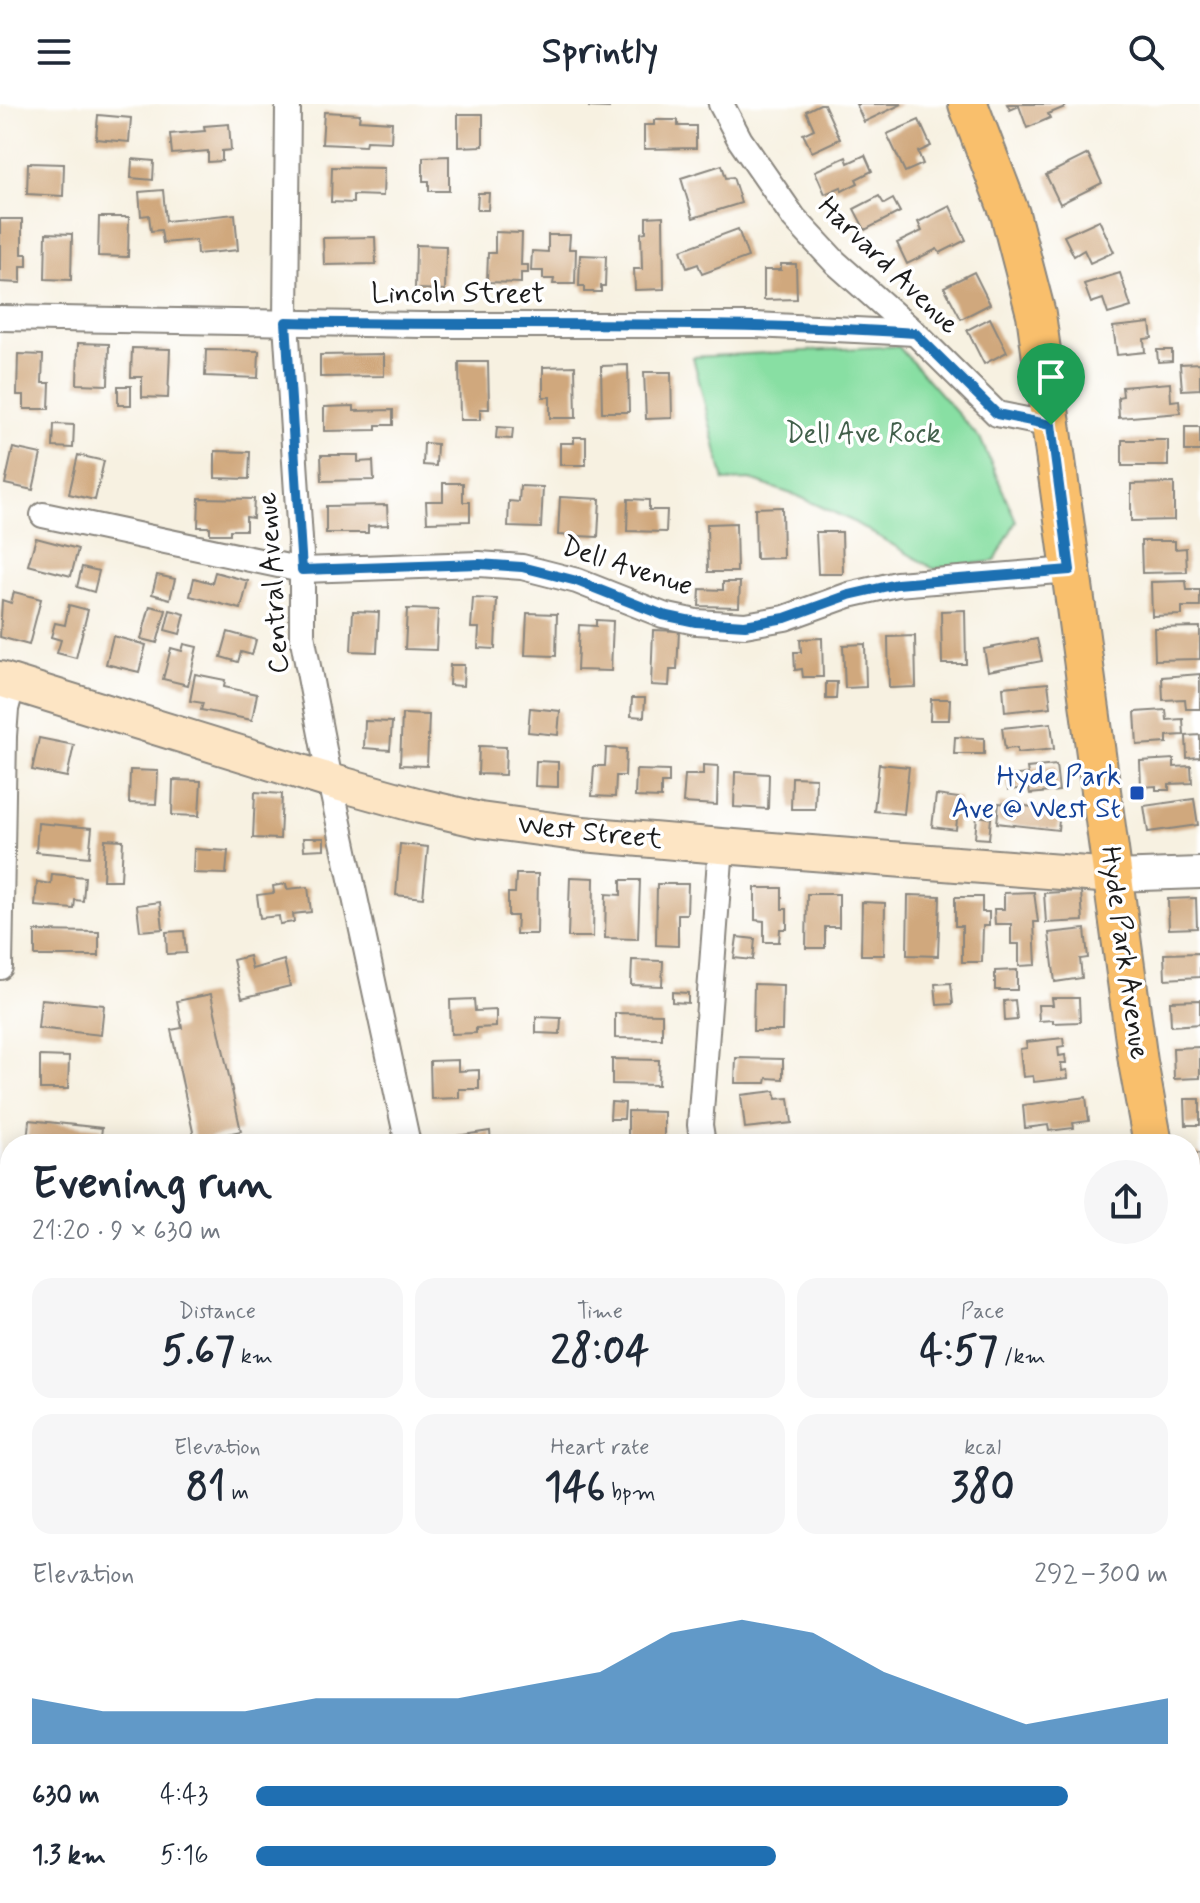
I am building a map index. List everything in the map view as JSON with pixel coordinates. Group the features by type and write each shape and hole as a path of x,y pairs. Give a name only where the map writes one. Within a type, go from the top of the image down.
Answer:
{"main road":[{"name":"Hyde Park Avenue","path":"968,104 1010,214 1036,314 1138,1062 1151,1134"},
{"name":"West Street","path":"6,681 330,781 480,820 583,834 1113,876"}],"street":[{"name":"Central Avenue","path":"288,104 286,322 302,570 302,635 406,1134"},
{"name":"Harvard Avenue","path":"721,104 740,140 794,218 835,262 915,333 997,414 1051,425"},
{"name":"Lincoln Street","path":"0,318 421,325 755,325 915,333"},
{"name":"Dell Avenue","path":"43,515 302,570 479,564 522,567 577,581 663,615 696,622 745,625 785,618 849,595 897,584 1070,570"},
{"path":"0,967 6,681"},
{"path":"701,1134 721,846"},
{"name":"West Street","path":"1113,876 1200,873"}],"green space":[{"name":"Dell Ave Rock","path":"898,346 981,440 1016,521 995,561 934,569 850,520 800,497 751,480 724,481 693,357"}],"building":[{"path":"589,104 609,104 609,108 589,107"},
{"path":"824,104 840,139 812,152 803,134 814,129 806,111"},
{"path":"856,104 902,104 864,122"},
{"path":"1007,104 1063,104 1065,107 1027,128 1019,106 1010,110"},
{"path":"324,112 360,114 359,120 392,122 391,142 366,141 365,146 322,144"},
{"path":"458,114 483,114 483,146 458,147"},
{"path":"98,115 131,118 129,142 96,139"},
{"path":"654,120 678,120 678,126 696,126 696,148 644,149 644,125 654,125"},
{"path":"919,120 931,146 918,152 923,164 905,172 887,134"},
{"path":"229,124 231,150 222,151 222,161 208,162 208,151 172,154 170,134 205,131 204,126"},
{"path":"1088,154 1102,183 1060,204 1046,175"},
{"path":"865,155 872,171 842,191 841,187 825,194 815,171 846,157 848,163"},
{"path":"449,156 449,191 429,191 429,181 423,181 423,157"},
{"path":"132,159 154,161 153,180 131,178"},
{"path":"28,163 64,164 63,196 27,194"},
{"path":"722,165 726,178 733,177 741,203 693,218 681,178"},
{"path":"332,167 384,168 383,196 353,195 353,203 331,202"},
{"path":"163,190 166,221 235,214 238,250 197,254 196,240 163,243 161,230 151,231 149,215 141,216 139,192"},
{"path":"478,193 489,193 488,210 477,210"},
{"path":"879,196 884,204 893,199 900,212 865,230 854,209"},
{"path":"950,206 966,240 940,253 937,249 907,264 897,243 922,231 918,222"},
{"path":"663,216 664,289 635,290 634,269 642,269 641,233 646,232 646,217"},
{"path":"99,217 129,217 128,257 98,256"},
{"path":"0,219 22,219 22,254 27,254 27,266 21,266 21,283 0,282"},
{"path":"1099,220 1114,252 1090,263 1084,250 1074,256 1064,236"},
{"path":"738,229 748,257 702,274 698,264 687,268 681,250"},
{"path":"495,232 522,233 521,265 528,265 528,273 521,273 521,283 487,282 488,253 495,253"},
{"path":"46,233 72,234 71,280 45,279"},
{"path":"548,235 570,235 569,249 576,249 575,284 553,284 554,279 543,279 543,271 531,271 532,251 548,252"},
{"path":"375,237 376,264 324,265 323,238"},
{"path":"416,245 446,246 445,290 415,289"},
{"path":"580,255 606,256 605,286 601,286 601,292 584,292 584,286 579,286"},
{"path":"781,264 796,264 797,299 764,300 764,270 781,270"},
{"path":"974,272 990,304 961,319 944,287"},
{"path":"1120,273 1131,307 1108,314 1103,299 1091,303 1084,284"},
{"path":"990,318 1007,352 984,364 967,330"},
{"path":"1150,323 1152,338 1144,339 1145,352 1117,355 1113,327"},
{"path":"78,343 109,344 108,385 77,384"},
{"path":"132,348 170,349 168,398 142,397 142,377 131,377"},
{"path":"206,350 259,351 258,378 205,376"},
{"path":"1157,350 1172,350 1172,361 1158,362"},
{"path":"18,354 43,355 42,383 50,383 49,409 24,409 24,395 17,395"},
{"path":"384,354 384,376 320,377 320,355"},
{"path":"459,362 488,362 489,409 480,409 480,420 460,420"},
{"path":"1200,363 1200,389 1182,390 1180,364"},
{"path":"628,365 629,412 602,412 601,366"},
{"path":"575,366 576,418 550,418 550,397 543,397 543,367"},
{"path":"644,372 671,372 672,418 646,419"},
{"path":"1170,383 1171,401 1179,400 1180,413 1119,418 1118,397 1123,396 1122,387"},
{"path":"118,386 131,386 131,405 118,405"},
{"path":"354,406 354,411 393,410 393,425 376,425 376,430 324,431 324,407"},
{"path":"54,424 74,425 73,448 53,447"},
{"path":"497,427 513,428 512,439 496,438"},
{"path":"1185,427 1200,427 1200,451 1185,451"},
{"path":"574,437 586,437 586,465 560,465 560,443 574,443"},
{"path":"1122,440 1168,440 1168,466 1122,466"},
{"path":"424,443 437,444 436,466 423,465"},
{"path":"13,448 41,454 33,490 5,484"},
{"path":"215,451 250,452 249,479 215,478"},
{"path":"78,455 104,461 95,500 69,494"},
{"path":"321,455 358,455 358,462 373,461 374,480 322,481"},
{"path":"443,483 463,483 463,502 470,502 470,521 427,522 426,501 443,501"},
{"path":"1174,483 1174,520 1131,521 1131,484"},
{"path":"520,486 543,487 541,528 508,527 509,501 519,502"},
{"path":"560,497 600,499 598,537 558,535"},
{"path":"199,498 254,499 253,518 246,517 246,530 210,534 210,527 198,527"},
{"path":"628,499 649,500 649,510 667,510 666,532 627,531"},
{"path":"387,505 388,525 368,526 368,533 326,533 326,506"},
{"path":"782,507 783,558 756,559 755,508"},
{"path":"736,523 737,572 708,572 707,524"},
{"path":"816,532 842,532 843,574 818,574"},
{"path":"36,538 78,549 71,576 28,565"},
{"path":"1141,541 1175,541 1175,549 1186,548 1187,572 1142,573"},
{"path":"82,567 99,571 94,592 77,587"},
{"path":"215,572 248,581 241,609 190,596 194,578 212,583"},
{"path":"157,575 175,579 170,599 152,594"},
{"path":"1186,581 1187,590 1200,590 1200,607 1182,607 1182,615 1152,616 1151,582"},
{"path":"723,582 740,582 739,607 699,606 700,589 723,590"},
{"path":"14,592 41,599 29,645 0,637 2,600 11,603"},
{"path":"473,598 497,599 495,649 478,648 479,628 471,628"},
{"path":"69,605 88,610 76,658 57,653 61,640 51,637 55,623 65,625"},
{"path":"150,606 166,610 157,643 141,639"},
{"path":"407,609 438,610 436,650 405,649"},
{"path":"170,610 185,614 180,634 165,630"},
{"path":"965,610 966,664 942,664 941,611"},
{"path":"353,611 379,612 377,652 351,651"},
{"path":"527,613 557,614 556,656 525,655"},
{"path":"596,620 613,621 611,671 577,670 579,625 596,626"},
{"path":"1200,627 1200,659 1155,660 1154,628"},
{"path":"653,630 679,631 677,670 670,670 669,686 651,685"},
{"path":"228,632 256,640 252,655 241,652 238,662 221,657"},
{"path":"113,636 146,645 139,672 106,664"},
{"path":"915,636 916,687 889,688 888,637"},
{"path":"822,638 823,677 803,677 802,669 795,670 794,652 801,652 800,639"},
{"path":"1037,639 1042,661 988,671 984,649"},
{"path":"184,644 197,647 188,685 163,679 171,648 182,651"},
{"path":"865,644 866,687 845,688 843,645"},
{"path":"450,665 464,665 463,686 449,685"},
{"path":"195,674 225,680 224,687 257,694 252,720 201,710 203,703 190,701"},
{"path":"1200,674 1200,709 1186,709 1185,699 1163,700 1162,677"},
{"path":"826,682 837,682 836,699 826,699"},
{"path":"1048,683 1051,707 1005,712 1003,687"},
{"path":"632,698 645,698 644,717 631,716"},
{"path":"931,699 950,699 949,720 930,720"},
{"path":"530,708 560,711 558,735 528,732"},
{"path":"1166,710 1167,720 1183,719 1184,735 1167,736 1167,743 1137,745 1135,712"},
{"path":"402,714 429,715 427,766 400,765"},
{"path":"365,721 392,722 390,750 364,748"},
{"path":"1051,723 1054,749 1017,753 1017,748 1005,749 1002,728"},
{"path":"1200,735 1200,757 1187,758 1186,736"},
{"path":"955,737 984,738 984,754 954,754"},
{"path":"39,738 74,745 67,777 32,770"},
{"path":"479,746 506,747 505,775 478,774"},
{"path":"606,748 626,749 625,776 616,776 615,797 592,796 594,766 605,766"},
{"path":"1174,759 1174,767 1191,766 1192,783 1169,784 1169,790 1156,790 1156,786 1141,787 1140,761"},
{"path":"536,761 558,762 558,787 535,786"},
{"path":"879,764 909,767 904,814 874,811"},
{"path":"703,765 718,766 717,805 683,803 685,775 703,775"},
{"path":"1056,765 1059,791 1030,794 1029,788 1008,790 1007,776 1028,774 1027,768"},
{"path":"130,770 158,771 156,804 129,803"},
{"path":"636,770 669,771 669,783 661,783 661,798 635,797"},
{"path":"735,772 769,774 768,809 734,807"},
{"path":"792,777 816,778 815,809 791,809"},
{"path":"173,780 201,781 199,816 172,815"},
{"path":"255,792 282,794 280,839 253,838"},
{"path":"936,795 959,798 956,830 932,827"},
{"path":"1194,799 1198,825 1148,832 1144,806"},
{"path":"999,803 1060,810 1058,830 997,823"},
{"path":"977,816 991,818 989,839 975,838"},
{"path":"38,823 92,828 89,857 36,852"},
{"path":"303,838 324,838 324,849 304,850"},
{"path":"105,839 123,840 121,880 103,880"},
{"path":"400,844 428,847 423,898 396,895"},
{"path":"194,849 228,851 226,874 193,873"},
{"path":"52,874 85,877 83,901 75,900 74,909 35,906 37,882 51,884"},
{"path":"516,874 538,874 537,934 516,934 517,916 508,916 508,893 515,893"},
{"path":"570,877 594,878 593,937 568,937"},
{"path":"621,880 640,880 638,939 605,938 606,894 621,895"},
{"path":"286,884 287,889 308,887 311,912 293,914 294,922 280,924 279,916 260,918 257,895 274,893 273,886"},
{"path":"657,884 688,884 687,914 678,914 678,946 656,945"},
{"path":"755,888 782,888 782,909 787,909 787,929 780,929 779,942 764,942 764,921 755,920"},
{"path":"1081,891 1083,921 1046,923 1044,893"},
{"path":"1034,892 1038,922 1034,922 1036,965 1019,966 1019,944 1011,944 1011,924 995,924 994,909 1004,909 1004,893"},
{"path":"807,894 839,894 839,927 825,927 825,948 806,948"},
{"path":"908,895 940,896 938,956 907,955"},
{"path":"955,897 982,897 982,912 989,912 989,926 983,926 982,962 962,962 962,926 955,926"},
{"path":"1196,898 1197,928 1169,929 1168,899"},
{"path":"160,902 163,929 140,931 137,905"},
{"path":"862,902 885,903 884,955 861,955"},
{"path":"1085,929 1088,958 1080,959 1082,978 1055,982 1049,933"},
{"path":"35,931 99,932 99,956 35,956"},
{"path":"184,931 186,953 167,954 166,932"},
{"path":"737,937 755,939 753,960 734,958"},
{"path":"1200,953 1200,977 1165,979 1164,954"},
{"path":"249,956 252,969 284,960 290,986 242,998 233,960"},
{"path":"632,960 663,961 662,986 631,985"},
{"path":"1017,970 1017,990 995,990 995,971"},
{"path":"951,983 953,1004 937,1005 935,984"},
{"path":"754,984 783,985 782,1031 753,1031"},
{"path":"672,992 688,993 688,1003 672,1002"},
{"path":"211,994 241,1131 193,1134 171,1030 182,1028 177,1001"},
{"path":"1052,998 1079,998 1080,1022 1039,1021 1038,1005 1053,1005"},
{"path":"41,999 104,1005 101,1035 38,1028"},
{"path":"474,999 475,1011 496,1010 496,1027 476,1028 476,1033 451,1034 450,1000"},
{"path":"1015,1000 1017,1020 1005,1021 1004,1001"},
{"path":"1200,1000 1200,1024 1171,1026 1170,1001"},
{"path":"615,1013 662,1014 662,1039 615,1038"},
{"path":"536,1017 561,1018 560,1034 536,1033"},
{"path":"1063,1038 1064,1046 1058,1047 1059,1056 1065,1055 1066,1063 1061,1063 1062,1071 1067,1070 1068,1078 1034,1082 1033,1076 1023,1077 1020,1049 1027,1048 1026,1042"},
{"path":"1200,1047 1200,1078 1174,1079 1173,1048"},
{"path":"40,1056 69,1057 68,1089 40,1089"},
{"path":"736,1058 783,1059 783,1079 767,1078 766,1083 735,1083"},
{"path":"612,1059 659,1060 658,1085 612,1084"},
{"path":"458,1060 458,1071 479,1070 479,1089 459,1089 459,1098 431,1099 430,1061"},
{"path":"775,1091 776,1099 789,1098 792,1123 745,1128 741,1095"},
{"path":"1086,1097 1089,1121 1073,1123 1074,1128 1049,1131 1048,1125 1025,1128 1023,1105"},
{"path":"1185,1099 1200,1099 1200,1125 1186,1125"},
{"path":"611,1102 625,1103 624,1119 610,1119"},
{"path":"628,1111 664,1112 664,1134 628,1134"},
{"path":"29,1120 102,1128 101,1134 28,1134"}],"place":[{"name":"Hyde Park Ave @ West St","path":"1137,793"}],"route":[{"path":"286,322 755,325 915,333 997,414 1051,425 1070,570 897,584 849,595 785,618 745,625 696,622 663,615 577,581 522,567 479,564 302,570 286,322"}]}
